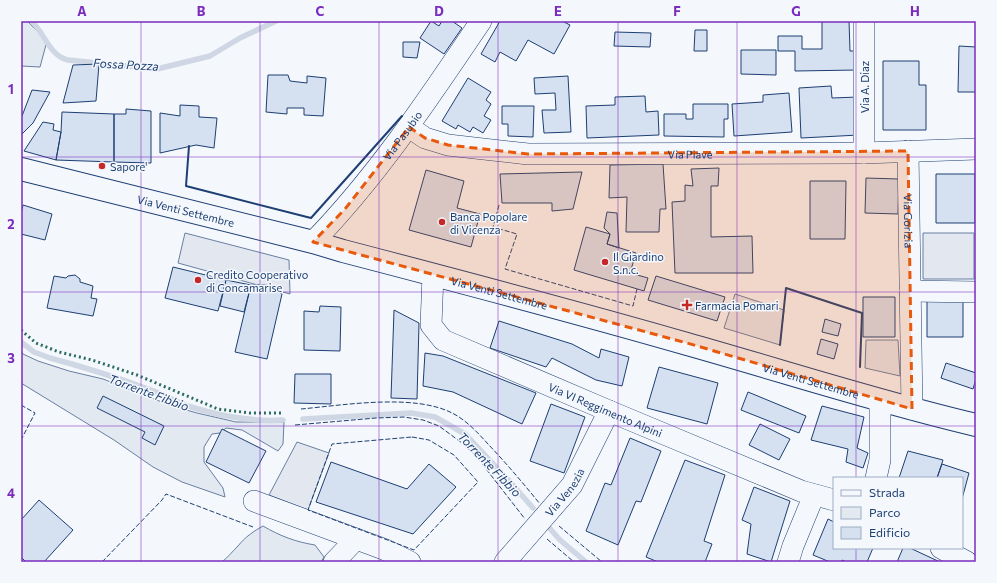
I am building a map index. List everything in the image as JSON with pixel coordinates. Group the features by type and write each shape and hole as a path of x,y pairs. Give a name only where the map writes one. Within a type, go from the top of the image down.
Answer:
{"main road":[{"name":"Via Venti Settembre","path":"21,169 313,242 687,344 880,401 976,425"}],"street":[{"name":"Via Pasubio","path":"313,242 345,208 409,127 481,21"},
{"name":"Via A. Diaz","path":"864,21 864,153"},
{"name":"Via Piave","path":"409,127 425,138 448,146 528,154 864,153 976,149"},
{"name":"Via Gorizia","path":"908,151 912,409"},
{"name":"Via VI Reggimento Alpini","path":"433,275 431,325 443,340 609,411 814,495 833,500"},
{"path":"910,291 976,292"},
{"path":"876,477 880,460 880,401"},
{"name":"Via Venezia","path":"505,562 572,485 609,411"},
{"path":"788,562 814,495"},
{"path":"254,500 386,550 410,562"},
{"path":"334,562 356,539"},
{"path":"943,549 967,562"}],"highlighted area":[{"path":"409,127 425,138 448,145 528,154 908,151 912,409 687,343 313,242 345,209"}],"green space":[{"path":"21,21 27,21 47,41 40,67 21,66"},
{"path":"21,351 23,354 38,361 69,371 103,379 172,406 197,413 236,422 284,422 283,444 278,451 242,430 226,428 220,433 212,434 204,447 204,462 223,488 225,497 182,482 153,467 114,440 21,383"},
{"path":"263,526 288,538 315,545 324,557 321,562 222,562 247,537"}],"shaded area":[{"path":"185,233 289,260 290,294 178,263"},
{"path":"923,233 974,233 974,279 923,279"},
{"path":"735,294 784,310 780,345 724,328"},
{"path":"866,340 898,340 900,376 865,368"},
{"path":"297,442 329,453 308,510 269,495"}],"building":[{"path":"431,21 439,26 442,21 452,21 462,28 444,54 420,38"},
{"path":"500,21 562,21 570,25 554,54 528,40 516,61 500,52 495,62 481,54"},
{"path":"822,21 849,21 850,51 858,51 858,70 795,71 795,51 778,51 778,36 802,36 802,49 822,49"},
{"path":"695,30 707,30 707,51 694,51"},
{"path":"615,32 651,33 650,47 614,46"},
{"path":"403,42 420,42 417,58 403,57"},
{"path":"959,46 976,47 976,92 958,92"},
{"path":"741,50 776,50 776,75 741,74"},
{"path":"883,61 919,61 919,85 926,85 926,130 883,130"},
{"path":"99,64 96,101 63,103 73,65"},
{"path":"268,75 288,75 290,81 307,83 307,76 326,78 323,116 304,115 304,108 287,108 287,114 266,112"},
{"path":"568,76 571,132 544,133 542,110 556,110 555,93 535,94 534,78"},
{"path":"468,78 491,92 486,100 491,104 484,116 491,120 483,133 473,127 470,132 458,125 456,129 442,121"},
{"path":"831,86 832,98 858,97 859,135 801,138 799,88"},
{"path":"32,90 50,92 33,123 21,135 21,116"},
{"path":"789,93 792,132 734,136 732,104 763,102 763,95"},
{"path":"645,96 646,112 658,111 659,135 587,138 586,106 615,105 615,97"},
{"path":"693,104 728,104 728,119 724,119 724,137 664,136 664,114 686,114 686,119 693,119"},
{"path":"180,105 199,106 199,117 217,118 214,148 196,145 160,153 160,113 180,116"},
{"path":"502,106 534,106 533,137 508,136 508,124 502,124"},
{"path":"126,109 151,111 151,163 114,162 114,114 126,114"},
{"path":"62,112 114,114 114,162 56,160 61,132"},
{"path":"43,122 54,124 53,130 61,132 56,160 24,151"},
{"path":"663,164 666,209 660,209 659,232 626,232 627,197 609,198 610,165"},
{"path":"719,168 718,186 711,186 711,237 752,236 753,273 675,273 672,202 685,201 685,185 693,186 691,169"},
{"path":"426,170 464,181 457,208 480,214 471,247 409,230"},
{"path":"582,172 573,209 552,211 552,203 502,203 500,174"},
{"path":"936,174 975,174 975,223 936,223"},
{"path":"866,178 899,179 898,214 865,213"},
{"path":"810,181 846,181 845,239 810,239"},
{"path":"23,205 52,214 45,240 21,234 21,213"},
{"path":"607,212 617,213 619,248 607,244 610,234 604,228"},
{"name":"Il Giardino S.n.c.","path":"586,227 610,234 607,244 636,253 630,273 648,278 644,291 574,270"},
{"path":"173,267 226,280 218,311 165,298"},
{"path":"75,275 80,279 80,282 93,286 91,298 97,299 93,316 47,308 54,276 66,278 68,276"},
{"path":"656,276 725,297 717,321 648,300"},
{"path":"226,280 251,285 244,312 220,306"},
{"path":"251,285 266,285 282,294 267,359 235,352"},
{"path":"863,297 895,297 895,337 863,337"},
{"path":"927,297 963,297 963,337 927,337"},
{"path":"320,306 341,307 340,351 304,350 304,311 319,312"},
{"path":"394,310 419,323 417,399 391,398"},
{"path":"825,319 841,324 838,336 822,332"},
{"path":"499,321 572,344 599,358 601,349 629,357 622,386 596,380 552,358 546,367 490,348"},
{"path":"821,339 838,344 834,359 817,354"},
{"path":"425,353 443,356 536,393 522,424 453,392 423,386"},
{"path":"946,363 976,373 973,389 941,378"},
{"path":"659,367 718,383 707,424 647,408"},
{"path":"295,374 331,374 331,404 294,403"},
{"path":"748,392 806,416 799,433 741,410"},
{"path":"103,396 164,426 155,445 142,438 145,432 97,408"},
{"path":"551,404 585,417 564,473 530,461"},
{"path":"822,406 864,417 857,448 868,453 863,468 846,462 848,449 811,440"},
{"path":"760,424 790,439 779,460 749,445"},
{"path":"222,429 266,451 249,483 206,462"},
{"path":"630,438 661,451 641,502 636,501 618,545 586,531 605,483 611,485"},
{"path":"908,451 943,460 937,477 899,477"},
{"path":"685,460 725,475 704,541 712,544 705,562 658,562 646,557"},
{"path":"331,462 407,489 429,464 456,487 413,534 316,502"},
{"path":"942,464 969,473 963,495 963,477 937,477"},
{"path":"754,487 790,501 771,562 747,554 751,524 742,520"},
{"path":"39,500 73,530 44,562 26,562 21,557 21,520"},
{"path":"828,519 833,522 833,549 873,549 867,562 846,562 842,560 842,562 830,562 813,555"},
{"path":"903,549 912,549 940,562 897,562"}],"waterway":[{"name":"Fossa Pozza","path":"31,21 39,30 51,49 60,57 68,60 157,69 210,56 240,38 276,21"},
{"name":"Torrente Fibbio","path":"21,342 34,352 139,386 191,407 236,418 283,420"},
{"name":"Torrente Fibbio","path":"303,419 411,413 435,417 465,434 533,508"},
{"name":"Torrente Fibbio","path":"546,524 560,540 586,562"}],"hedge":[{"path":"21,330 36,343 59,352 92,360 137,375 218,409 250,413 282,413"}],"fence":[{"path":"499,205 493,227 517,234 505,269 633,306 637,289"},
{"path":"301,409 359,403 400,402 420,404 438,408 454,414 463,420 480,436 540,504"},
{"path":"21,405 35,413 21,440"},
{"path":"295,425 404,417 423,420 439,426 462,443 476,456 525,519"},
{"path":"412,437 429,440 454,455 478,482 414,550 308,510 332,444 412,437"},
{"path":"102,562 166,494 253,527"},
{"path":"559,526 602,562"},
{"path":"547,539 574,562"}],"wall":[{"path":"189,146 186,186 311,218 402,116"},
{"path":"780,345 786,288 862,313 860,367"}],"place":[{"name":"Sapore'","path":"102,166"},
{"name":"Banca Popolare di Vicenza","path":"442,222"},
{"name":"Il Giardino S.n.c.","path":"605,262"},
{"name":"Credito Cooperativo di Concamarise","path":"198,280"},
{"name":"Farmacia Pomari","path":"687,305"}]}
